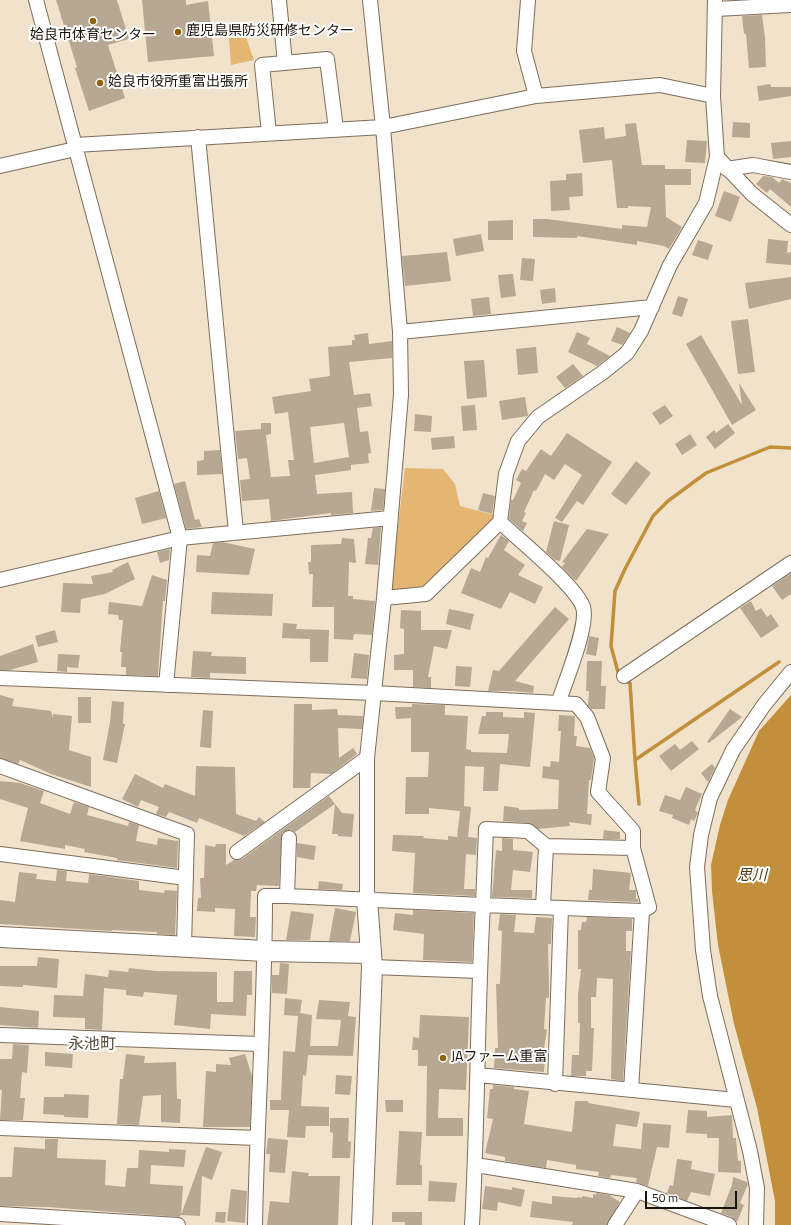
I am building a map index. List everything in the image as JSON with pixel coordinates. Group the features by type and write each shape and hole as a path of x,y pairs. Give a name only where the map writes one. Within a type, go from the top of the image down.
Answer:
{"street":[{"path":"36,0 180,538 166,685"},
{"path":"279,0 285,63"},
{"path":"362,1225 372,960 367,900 367,758 384,598 402,395 400,332 383,127 370,0"},
{"path":"528,0 524,51 536,96"},
{"path":"384,598 426,594 500,522 506,474 518,441 538,417 602,374 627,353 641,331 670,265 706,203 717,157 713,96 716,4 791,6"},
{"path":"268,133 262,65 327,60 336,129"},
{"path":"0,166 71,150 75,145 383,127 536,96 660,86 713,96"},
{"path":"198,137 236,532"},
{"path":"717,157 752,194 791,225"},
{"path":"727,169 753,165 791,172"},
{"path":"400,332 652,307"},
{"path":"0,580 180,538 390,518"},
{"path":"500,522 570,587 584,608 583,629 558,701"},
{"path":"624,676 791,563"},
{"path":"756,1225 757,1188 750,1151 710,996 703,950 698,861 701,835 710,798 733,750 764,705 791,672"},
{"path":"0,678 558,701 576,704 587,717 603,758 598,792 633,831 633,848 649,907 642,912 265,896 265,951 260,1044 255,1225"},
{"path":"237,852 367,758"},
{"path":"0,766 187,834 184,946"},
{"path":"472,1225 476,1165 479,971 486,829 528,831 546,846 633,848"},
{"path":"287,896 289,838"},
{"path":"542,907 546,846"},
{"path":"0,854 186,878"},
{"path":"555,1084 561,908"},
{"path":"631,1090 642,912"},
{"path":"0,937 265,951 479,971"},
{"path":"0,1035 260,1044"},
{"path":"478,1075 555,1084 736,1100"},
{"path":"0,1128 257,1138"},
{"path":"476,1165 637,1191 729,1225"},
{"path":"615,1225 637,1191"},
{"path":"0,1214 178,1225"}],"shaded area":[{"path":"246,37 254,60 231,65 229,38"},
{"path":"405,468 443,469 455,484 460,506 494,515 490,523 422,588 390,592"}],"water":[{"name":"思川","path":"791,695 791,1225 775,1225 775,1201 757,1108 734,1024 718,945 712,891 711,865 720,825 728,800 759,731"}],"building":[{"name":"姶良市体育センター","path":"56,0 117,0 129,39 108,45 125,98 89,111"},
{"name":"鹿児島県防災研修センター","path":"142,0 186,0 186,5 208,1 214,56 148,62"},
{"path":"762,15 765,38 766,67 749,68 746,34 744,34 742,16"},
{"path":"770,84 771,87 791,87 791,96 759,101 757,86"},
{"path":"733,122 750,123 750,138 732,137"},
{"path":"636,123 642,165 665,165 665,169 691,169 691,185 665,185 666,217 682,227 669,249 664,246 637,241 637,245 577,236 577,238 533,237 533,219 547,219 622,229 622,225 647,227 651,207 628,206 628,208 617,208 612,160 583,163 579,130 604,127 605,139 626,136 625,124"},
{"path":"687,140 707,141 705,163 685,162"},
{"path":"791,141 791,157 773,159 771,143"},
{"path":"582,173 583,196 569,197 570,210 551,211 550,181 566,180 566,174"},
{"path":"763,176 772,177 779,183 782,179 791,183 791,207 770,189 767,193 756,184"},
{"path":"724,191 740,197 731,222 715,216"},
{"path":"513,220 513,240 488,240 488,221"},
{"path":"481,234 484,251 456,256 453,239"},
{"path":"768,239 788,241 787,253 791,252 791,265 766,263"},
{"path":"698,240 713,245 708,260 692,255"},
{"path":"447,252 451,281 405,286 402,256"},
{"path":"522,258 535,259 533,281 520,280"},
{"path":"513,274 516,296 501,298 498,275"},
{"path":"791,277 791,299 749,309 745,283"},
{"path":"555,288 556,302 542,304 540,290"},
{"path":"678,296 688,299 682,317 672,314"},
{"path":"489,297 491,314 473,316 471,299"},
{"path":"748,319 755,372 738,374 731,321"},
{"path":"617,327 630,333 622,345 611,341"},
{"path":"577,332 590,338 587,344 610,356 597,366 568,352"},
{"path":"368,333 369,344 392,341 392,358 349,362 354,395 370,393 372,406 357,408 360,432 368,431 371,453 368,454 369,463 351,465 351,470 315,475 317,494 352,492 353,513 331,515 331,513 271,521 269,499 242,501 240,480 250,479 247,458 238,459 235,431 261,429 261,423 271,423 271,434 266,435 271,477 290,476 288,460 294,460 288,412 275,414 272,397 311,391 309,379 330,376 328,347 352,345 352,340 355,340 354,335","holes":["344,423 349,457 314,463 310,427"]},
{"path":"701,335 742,405 739,383 756,410 732,425 686,344"},
{"path":"536,347 538,373 518,375 516,349"},
{"path":"484,360 487,397 467,399 464,361"},
{"path":"573,364 583,376 565,388 556,377"},
{"path":"525,397 528,416 502,420 499,401"},
{"path":"475,405 477,430 463,431 461,406"},
{"path":"665,405 673,416 660,425 652,413"},
{"path":"415,414 432,416 431,432 414,431"},
{"path":"728,424 735,433 715,449 706,437 714,430 716,433"},
{"path":"567,433 612,462 583,505 577,501 562,522 555,518 582,475 565,464 554,480 545,474 536,491 534,490 524,512 526,513 522,521 527,523 523,531 509,519 511,500 513,500 521,483 516,480 522,469 526,471 541,449 551,456"},
{"path":"690,434 697,445 682,455 675,444"},
{"path":"454,436 455,448 432,450 431,438"},
{"path":"220,450 222,474 197,475 197,461 204,460 204,451"},
{"path":"636,461 651,473 626,505 611,494"},
{"path":"185,481 195,520 199,519 202,527 186,529 174,484"},
{"path":"374,488 385,489 383,510 371,511"},
{"path":"159,491 166,518 142,524 135,498"},
{"path":"483,493 495,496 492,514 478,510"},
{"path":"554,521 569,525 560,561 555,560 546,552"},
{"path":"381,527 378,565 365,564 368,538 371,538 373,528"},
{"path":"587,529 609,534 576,581 562,567 565,563 562,562"},
{"path":"501,535 509,541 504,550 525,565 518,575 543,587 535,604 510,592 501,609 461,593 471,568 480,572 486,557 488,558"},
{"path":"342,538 354,539 356,563 349,562 348,596 353,596 353,599 375,601 372,635 354,634 353,640 334,639 334,607 312,607 313,574 309,574 308,562 311,562 311,545 341,544"},
{"path":"222,542 255,549 249,575 196,572 197,555 210,556 213,543"},
{"path":"170,549 169,560 160,563 157,552"},
{"path":"128,562 135,579 105,594 81,599 80,613 61,612 63,583 93,584 91,576 113,572 112,570"},
{"path":"791,573 791,594 782,600 772,586"},
{"path":"152,575 167,580 165,601 163,601 158,676 126,675 126,667 121,667 122,652 120,652 123,620 119,620 118,615 108,614 109,602 142,606"},
{"path":"212,592 273,594 272,616 211,614"},
{"path":"751,601 756,611 761,608 767,617 771,614 779,626 761,638 740,608"},
{"path":"555,607 569,619 515,681 534,686 533,693 488,691 493,670 499,671"},
{"path":"449,609 474,614 470,630 446,624"},
{"path":"401,610 421,611 421,630 452,630 447,649 434,646 428,677 431,677 431,688 413,687 413,670 394,670 394,655 404,654 404,629 400,628"},
{"path":"283,623 297,624 296,629 329,630 328,662 310,662 310,639 282,638"},
{"path":"55,630 58,642 38,647 35,636"},
{"path":"589,636 599,638 596,656 586,654"},
{"path":"33,644 38,662 10,670 0,670 0,656"},
{"path":"193,651 212,652 211,656 246,657 246,674 210,673 210,678 191,677"},
{"path":"354,653 369,655 367,679 351,678"},
{"path":"58,654 80,655 78,668 67,667 67,672 57,671"},
{"path":"587,661 602,661 601,686 606,686 605,709 591,709 588,705 589,691 586,691"},
{"path":"456,666 472,667 470,687 455,686"},
{"path":"0,695 14,699 12,706 51,711 53,718 53,714 72,716 69,750 91,757 91,787 51,774 20,760 18,764 0,758"},
{"path":"78,697 91,697 91,723 78,723"},
{"path":"112,701 124,702 123,724 125,724 117,763 103,760"},
{"path":"294,704 312,704 312,710 337,709 338,715 363,716 362,729 338,728 339,758 353,748 357,754 331,774 311,773 310,788 293,788"},
{"path":"412,704 445,705 445,715 468,716 466,749 471,750 471,752 507,753 509,734 478,734 482,716 486,716 486,712 503,712 503,717 524,718 524,712 535,713 530,767 500,764 498,791 483,791 484,767 465,766 464,806 471,807 468,837 477,838 476,855 466,854 464,889 475,889 475,896 413,893 415,853 392,851 393,835 424,836 423,838 448,840 448,836 457,837 460,811 429,808 429,814 405,814 406,777 428,777 429,752 411,752 411,718 396,719 395,707 412,707"},
{"path":"730,709 742,717 709,743 707,742"},
{"path":"203,710 213,711 211,748 200,747"},
{"path":"559,715 575,716 574,736 577,736 576,746 590,748 594,758 591,780 589,780 587,814 592,814 591,825 569,822 570,826 538,829 528,823 503,821 504,806 519,808 519,810 558,809 559,780 542,778 543,766 550,767 551,761 559,762 561,731 558,731"},
{"path":"692,741 699,749 671,771 659,756 675,744 680,750"},
{"path":"712,764 715,768 708,782 701,773"},
{"path":"196,766 235,767 236,814 256,821 259,817 265,822 244,836 199,818 197,823 169,812 166,817 156,814 159,807 141,800 138,807 122,799 135,774 163,788 165,784 195,796"},
{"path":"0,781 20,783 44,791 40,803 70,814 74,802 89,807 87,815 128,826 129,822 139,825 136,841 157,845 158,838 178,841 177,868 117,860 117,858 84,852 85,849 65,845 65,849 20,841 28,808 0,799"},
{"path":"686,787 702,794 695,810 698,813 694,821 691,819 689,825 672,818 673,815 659,811 665,795 680,800"},
{"path":"329,796 342,813 354,814 352,837 332,834 335,804 295,832 289,830 282,833 279,886 257,885 256,891 251,891 250,917 256,917 255,937 234,936 235,909 215,908 215,912 197,911 198,898 201,898 200,878 204,878 205,845 215,847 216,844 226,844 226,865 234,860 242,859"},
{"path":"604,830 620,832 620,839 603,839"},
{"path":"502,838 513,839 513,850 533,852 530,872 513,870 511,890 532,890 532,898 492,897 496,850 502,851"},
{"path":"297,843 316,846 314,860 297,857"},
{"path":"593,869 631,873 629,890 636,890 636,899 638,899 638,902 588,900 589,890 592,890"},
{"path":"57,870 67,871 66,881 88,883 89,874 139,881 139,890 164,893 165,890 177,891 175,935 157,934 157,932 112,931 0,924 0,900 15,902 19,872 37,874 36,879 56,881"},
{"path":"319,881 343,884 342,890 318,889"},
{"path":"335,908 356,912 350,941 329,941"},
{"path":"413,910 474,913 472,962 423,960 424,934 393,930 395,913 413,915"},
{"path":"291,911 314,914 310,940 286,940"},
{"path":"500,914 516,915 514,932 534,933 536,917 552,918 551,944 548,944 549,998 546,998 544,1029 547,1030 543,1055 545,1055 544,1072 494,1068 495,1048 498,1048 496,984 500,984 502,931 498,930"},
{"path":"587,917 632,919 632,931 626,931 626,951 631,951 623,1081 611,1079 613,979 597,978 596,997 591,997 591,1028 594,1028 592,1071 586,1071 586,1076 571,1076 572,1055 579,1055 580,1023 578,1023 578,995 581,969 578,969 578,930 581,930 582,922 586,922"},
{"path":"38,957 59,959 57,988 23,985 23,987 0,986 0,966 37,966"},
{"path":"280,963 289,964 287,994 272,993 272,975 279,975"},
{"path":"129,968 156,971 217,972 217,1002 233,1002 234,971 252,971 252,995 247,995 246,1016 211,1014 210,1029 174,1025 177,995 144,992 143,997 126,995 126,990 104,988 102,1030 85,1029 85,1018 53,1017 54,995 83,996 85,974 108,977 109,970 128,972"},
{"path":"285,998 302,1000 300,1013 312,1015 310,1046 338,1046 341,1020 316,1019 319,1000 350,1002 348,1016 356,1017 353,1056 308,1055 306,1076 303,1075 301,1106 329,1107 329,1126 306,1126 305,1138 287,1137 289,1110 270,1110 270,1100 281,1100 283,1051 295,1052 298,1016 284,1015"},
{"path":"0,1007 39,1011 38,1028 0,1025"},
{"name":"JAファーム重富","path":"420,1015 469,1017 466,1090 439,1089 438,1118 463,1118 463,1136 426,1136 427,1066 418,1066 418,1050 412,1050 413,1037 419,1038"},
{"path":"13,1044 29,1045 27,1073 22,1072 20,1098 25,1098 23,1120 0,1120 2,1090 0,1090 0,1059 12,1059"},
{"path":"45,1052 73,1054 72,1068 45,1066"},
{"path":"126,1054 145,1056 144,1063 176,1062 177,1099 181,1099 180,1123 161,1122 161,1095 143,1096 139,1125 117,1124 120,1079 123,1079"},
{"path":"245,1054 252,1076 250,1127 203,1127 206,1071 216,1072 216,1064 231,1065 229,1058"},
{"path":"336,1075 352,1076 350,1095 335,1094"},
{"path":"493,1085 514,1087 514,1089 529,1091 524,1124 572,1132 575,1101 588,1101 588,1103 640,1112 637,1127 616,1124 613,1146 641,1149 643,1123 671,1125 669,1148 657,1147 648,1186 636,1182 637,1178 611,1175 610,1178 598,1176 599,1172 576,1169 576,1165 547,1160 546,1168 505,1161 505,1157 485,1153 493,1119 487,1118 490,1089 493,1089"},
{"path":"64,1094 89,1095 88,1118 43,1114 44,1097 64,1097"},
{"path":"385,1100 403,1100 403,1112 386,1112"},
{"path":"688,1110 707,1111 707,1117 732,1115 733,1138 736,1138 738,1161 741,1161 741,1173 718,1172 719,1138 707,1138 707,1134 686,1133"},
{"path":"330,1118 349,1118 348,1141 351,1142 350,1158 332,1158 333,1133 330,1132"},
{"path":"399,1131 422,1132 420,1165 422,1165 422,1185 396,1185"},
{"path":"268,1138 288,1140 285,1173 269,1172 270,1154 266,1154"},
{"path":"45,1139 58,1139 57,1158 106,1160 105,1185 125,1187 127,1168 138,1168 139,1150 169,1152 169,1149 186,1150 184,1167 151,1165 150,1184 183,1186 181,1215 179,1217 47,1207 0,1206 0,1177 12,1177 14,1147 45,1149"},
{"path":"206,1147 222,1152 212,1180 202,1176 200,1216 181,1215"},
{"path":"677,1159 692,1161 691,1169 715,1174 710,1196 691,1192 687,1201 667,1193 670,1185 673,1186"},
{"path":"292,1171 309,1173 308,1176 340,1176 338,1225 267,1225 270,1201 289,1203"},
{"path":"733,1177 747,1182 748,1184 740,1203 744,1205 737,1222 732,1217 721,1213 732,1185"},
{"path":"429,1181 457,1183 455,1202 428,1201"},
{"path":"485,1186 512,1190 512,1187 525,1190 521,1207 498,1202 497,1211 482,1209"},
{"path":"231,1189 247,1191 245,1223 227,1221"},
{"path":"596,1193 609,1195 620,1202 607,1225 572,1225 573,1222 530,1217 532,1201 552,1204 552,1196 582,1198 582,1196 593,1198 593,1194 596,1195"},
{"path":"216,1212 226,1212 225,1223 215,1222"},
{"path":"392,1212 422,1212 422,1225 405,1225 405,1222 392,1222"}],"waterway":[{"path":"619,676 611,646 615,591 653,516 668,501 706,473 770,447 791,448"},
{"path":"625,681 630,683 635,760 779,662"},
{"path":"635,760 639,804"}],"place":[{"name":"姶良市体育センター","path":"93,21"},
{"name":"鹿児島県防災研修センター","path":"178,32"},
{"name":"姶良市役所重富出張所","path":"100,83"},
{"name":"JAファーム重富","path":"443,1058"}],"district":[{"name":"永池町","path":"92,1045"}]}
